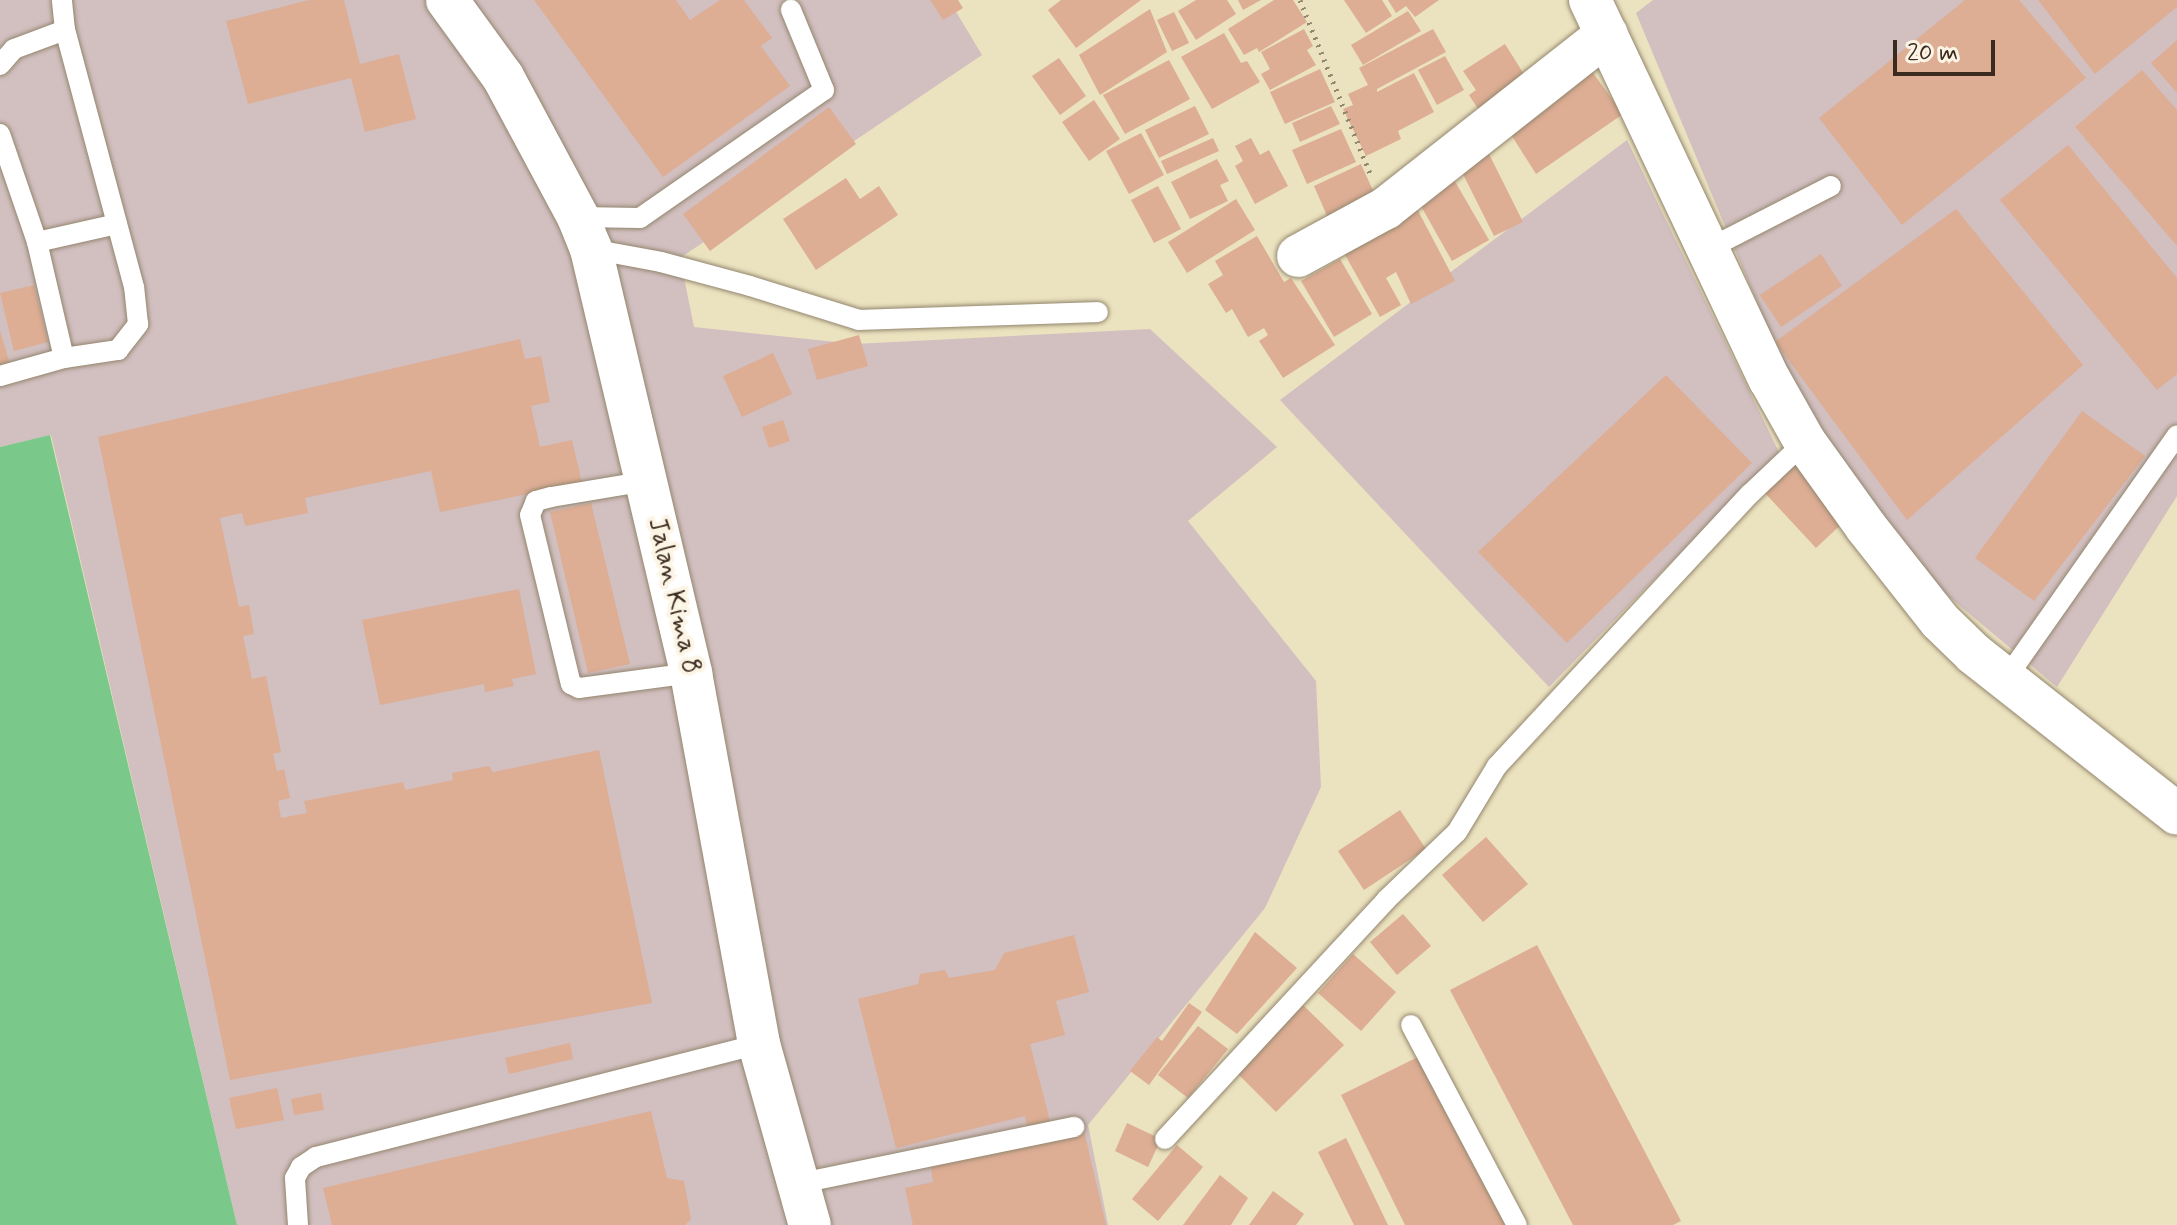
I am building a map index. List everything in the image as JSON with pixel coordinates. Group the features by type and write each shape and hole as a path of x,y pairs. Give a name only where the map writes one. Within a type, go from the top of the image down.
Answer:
{"street":[{"name":"Jalan Kima 8","path":"447,0 503,77 584,233 647,481 691,673 759,1044 801,1183 810,1225"},
{"path":"1298,256 1386,208 1598,17 1757,355 1805,442 1940,621 2005,680 2177,814"}],"lane":[{"path":"0,376 64,358 118,350 138,324 134,287 65,30 62,0"},
{"path":"584,233 640,218 824,90 791,10"},
{"path":"0,65 14,49 65,30"},
{"path":"0,134 37,242 64,358"},
{"path":"1708,249 1831,186"},
{"path":"37,242 117,224"},
{"path":"584,233 859,320 1098,312"},
{"path":"2005,680 2177,435"},
{"path":"1165,1139 1386,900 1457,832 1497,766 1750,494 1805,442"},
{"path":"647,481 536,501 530,515 533,530 571,684 579,688 691,673"},
{"path":"1411,1025 1517,1225"},
{"path":"298,1225 295,1178 301,1167 316,1157 759,1044"},
{"path":"801,1183 1074,1127"}],"path":[{"path":"1300,0 1342,111 1386,208"}],"shaded area":[{"path":"0,0 949,0 982,55 680,258 694,327 855,344 1150,329 1277,447 1188,521 1316,681 1321,787 1265,908 1088,1125 1108,1225 237,1225 51,435 0,447"},
{"path":"1653,0 2177,0 2177,496 2057,687 1924,576 1804,415 1636,13"},
{"path":"1627,140 1779,452 1549,687 1280,400"}],"green space":[{"path":"50,435 237,1225 0,1225 0,447"}],"building":[{"path":"309,0 344,0 360,64 399,54 416,119 365,132 351,78 248,104 226,21"},
{"path":"534,0 676,0 690,20 720,0 744,0 772,38 761,46 790,86 663,177"},
{"path":"930,0 958,0 963,8 943,20"},
{"path":"1061,0 1141,0 1076,48 1048,10"},
{"path":"1196,0 1227,0 1236,14 1196,40 1178,11"},
{"path":"1238,0 1261,0 1243,10"},
{"path":"1274,0 1293,0 1307,22 1259,52 1257,48 1244,55 1228,29"},
{"path":"1344,0 1382,0 1392,16 1366,33"},
{"path":"1388,0 1439,0 1415,17 1406,6 1396,13"},
{"path":"1965,0 2019,0 2086,78 1902,225 1819,118"},
{"path":"2038,0 2177,0 2177,7 2095,74"},
{"path":"1150,9 1167,52 1100,95 1079,55"},
{"path":"1408,11 1421,31 1363,65 1351,45"},
{"path":"1174,12 1189,43 1172,51 1157,20"},
{"path":"1304,29 1313,46 1307,50 1316,65 1270,90 1261,74 1270,69 1261,52"},
{"path":"1433,29 1446,52 1377,89 1377,92 1414,73 1434,112 1398,131 1401,139 1366,156 1343,109 1353,105 1348,94 1368,85 1359,68"},
{"path":"1224,33 1241,63 1247,61 1260,82 1212,109 1181,57"},
{"path":"2177,40 2177,93 2151,63"},
{"path":"1505,44 1532,87 1484,118 1469,95 1476,90 1463,71"},
{"path":"1445,56 1464,90 1437,105 1418,70"},
{"path":"1059,58 1086,96 1060,115 1032,76"},
{"path":"1169,60 1190,99 1125,134 1103,95"},
{"path":"1585,62 1623,114 1536,174 1500,117"},
{"path":"1320,69 1335,102 1285,124 1270,92"},
{"path":"2142,70 2177,110 2177,246 2075,127"},
{"path":"1094,100 1120,139 1089,161 1062,122"},
{"path":"1195,106 1209,134 1159,158 1145,130"},
{"path":"1331,106 1340,124 1300,142 1292,123"},
{"path":"829,107 856,144 710,251 683,214"},
{"path":"1341,129 1356,162 1307,184 1292,150"},
{"path":"1141,133 1164,175 1129,194 1106,151"},
{"path":"1213,138 1219,151 1167,174 1161,161"},
{"path":"1251,138 1260,155 1269,150 1288,186 1255,204 1235,166 1243,161 1235,146"},
{"path":"1484,144 1523,222 1494,236 1455,158"},
{"path":"2068,145 2177,278 2177,374 2157,390 2000,200"},
{"path":"1217,159 1229,181 1220,185 1228,201 1190,219 1171,182"},
{"path":"1361,164 1379,204 1331,225 1314,186"},
{"path":"846,178 860,199 879,186 898,215 816,270 783,219"},
{"path":"1453,178 1489,240 1452,261 1417,199"},
{"path":"1158,186 1181,229 1154,243 1131,200"},
{"path":"1236,199 1255,230 1187,273 1168,242"},
{"path":"1415,205 1455,281 1411,304 1396,272 1386,278 1401,305 1380,317 1340,246"},
{"path":"1956,209 2083,365 1907,520 1775,342"},
{"path":"1257,236 1284,282 1291,278 1335,345 1283,378 1259,341 1268,335 1264,328 1248,337 1232,309 1226,313 1208,284 1223,275 1215,261"},
{"path":"1821,254 1842,286 1781,327 1760,295"},
{"path":"1340,259 1372,314 1334,337 1301,281"},
{"path":"34,285 48,342 14,351 0,293"},
{"path":"0,331 10,364 0,367"},
{"path":"859,335 868,366 817,380 808,349"},
{"path":"520,339 525,359 541,356 550,402 531,406 540,447 572,440 582,483 440,512 431,471 305,498 308,513 245,526 242,513 220,518 239,607 249,605 254,634 243,636 252,679 266,676 281,752 273,754 277,771 284,769 290,798 278,801 281,818 307,813 304,801 403,782 405,790 453,780 452,773 489,766 493,772 599,750 652,1003 230,1080 98,437"},
{"path":"773,353 792,394 742,417 723,376"},
{"path":"1666,375 1752,463 1567,643 1478,552"},
{"path":"2082,411 2145,456 2034,601 1975,558"},
{"path":"783,420 790,441 769,448 762,427"},
{"path":"1796,462 1848,518 1816,548 1764,492"},
{"path":"591,503 630,664 588,673 550,512"},
{"path":"519,589 536,674 512,679 514,686 485,692 484,684 380,705 362,620"},
{"path":"1400,810 1426,849 1364,890 1338,851"},
{"path":"1486,837 1528,884 1483,922 1442,875"},
{"path":"1403,914 1431,946 1397,975 1370,942"},
{"path":"1255,932 1297,968 1237,1034 1205,1010"},
{"path":"1074,935 1089,992 1056,1001 1065,1035 1030,1044 1050,1121 1027,1126 1025,1116 896,1148 858,999 918,984 920,974 945,970 949,978 995,970 1004,953"},
{"path":"1537,945 1681,1221 1673,1225 1573,1225 1450,990"},
{"path":"1353,954 1396,992 1361,1031 1318,993"},
{"path":"1189,1003 1202,1012 1149,1085 1130,1071 1157,1037 1162,1041"},
{"path":"1303,1005 1344,1045 1276,1112 1236,1072"},
{"path":"1198,1026 1228,1049 1188,1098 1158,1075"},
{"path":"570,1043 573,1059 509,1074 505,1058"},
{"path":"1426,1053 1515,1225 1405,1225 1341,1095"},
{"path":"277,1088 284,1120 236,1129 229,1098"},
{"path":"321,1093 324,1110 294,1115 291,1099"},
{"path":"651,1111 667,1178 684,1181 691,1219 685,1225 332,1225 323,1188"},
{"path":"1127,1123 1161,1139 1148,1167 1115,1151"},
{"path":"1084,1131 1106,1225 913,1225 905,1188 933,1182 930,1162"},
{"path":"1346,1138 1388,1225 1354,1225 1318,1152"},
{"path":"1177,1145 1203,1167 1158,1221 1132,1199"},
{"path":"1220,1175 1248,1198 1231,1225 1183,1225"},
{"path":"1273,1191 1304,1214 1296,1225 1249,1225"}]}
